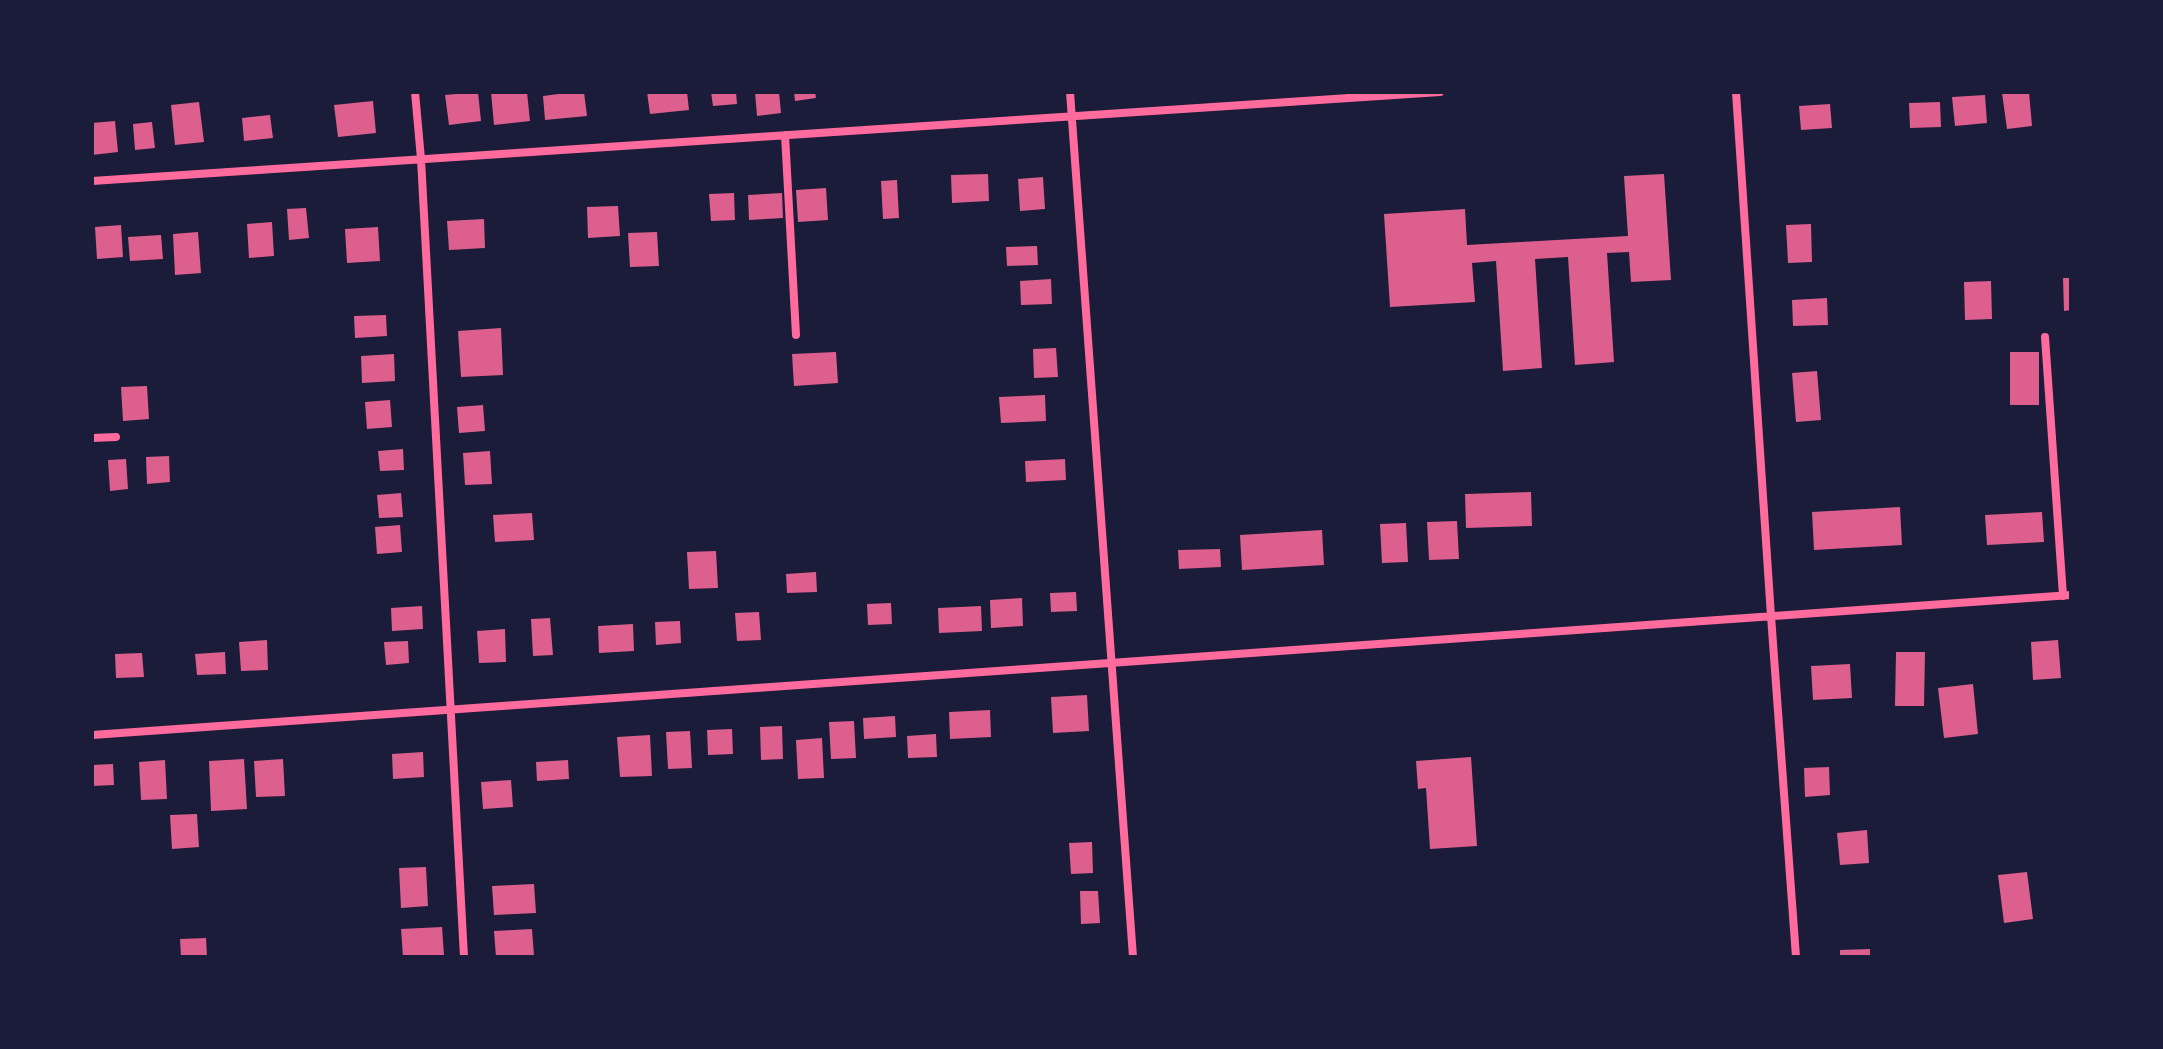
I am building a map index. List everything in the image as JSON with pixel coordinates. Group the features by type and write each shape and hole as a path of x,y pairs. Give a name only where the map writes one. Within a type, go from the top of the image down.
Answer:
{"street":[{"path":"415,92 464,957"},
{"path":"1070,92 1133,957"},
{"path":"92,181 1440,92"},
{"path":"1736,92 1796,957"},
{"path":"785,135 796,335"},
{"path":"92,735 2067,596 2045,337"},
{"path":"92,438 116,437"}],"building":[{"path":"478,92 481,121 449,125 445,95"},
{"path":"491,92 527,92 530,121 494,125"},
{"path":"584,92 587,116 545,120 543,96"},
{"path":"647,92 687,92 689,110 650,114"},
{"path":"711,92 736,92 737,104 713,106"},
{"path":"755,92 779,92 781,113 757,116"},
{"path":"794,92 815,92 816,98 795,101"},
{"path":"2029,92 2032,126 2007,129 2002,93"},
{"path":"1985,95 1987,123 1955,126 1952,97"},
{"path":"373,101 376,133 338,137 334,105"},
{"path":"199,102 204,142 175,145 171,105"},
{"path":"1940,102 1941,127 1910,128 1909,103"},
{"path":"1830,104 1832,128 1801,130 1799,106"},
{"path":"270,115 273,138 244,141 242,118"},
{"path":"115,121 118,152 92,155 92,123"},
{"path":"152,122 155,148 135,150 133,124"},
{"path":"988,174 989,201 952,203 951,175"},
{"path":"1664,174 1671,280 1631,282 1629,252 1607,253 1614,362 1575,365 1568,257 1535,259 1542,368 1503,371 1496,261 1472,263 1475,302 1390,307 1384,214 1465,209 1467,245 1628,236 1624,176"},
{"path":"1043,177 1045,209 1020,211 1018,179"},
{"path":"897,180 899,218 883,219 881,181"},
{"path":"826,188 828,220 798,222 796,190"},
{"path":"734,193 735,220 711,221 709,194"},
{"path":"782,193 783,218 749,220 748,195"},
{"path":"618,206 620,236 588,238 587,207"},
{"path":"306,208 309,238 289,240 287,209"},
{"path":"484,219 485,248 449,250 447,221"},
{"path":"272,222 274,256 249,258 247,224"},
{"path":"1811,224 1812,262 1788,263 1786,225"},
{"path":"121,225 123,257 97,259 95,227"},
{"path":"378,227 380,261 347,263 345,229"},
{"path":"198,232 201,273 175,275 173,234"},
{"path":"657,232 659,266 630,267 628,233"},
{"path":"161,235 163,259 130,261 128,237"},
{"path":"1037,246 1038,265 1007,266 1006,247"},
{"path":"2063,278 2071,278 2071,310 2064,311"},
{"path":"1051,279 1052,304 1021,305 1020,281"},
{"path":"1991,281 1992,319 1965,320 1964,282"},
{"path":"1827,298 1828,325 1793,326 1792,300"},
{"path":"386,315 387,336 355,338 354,316"},
{"path":"501,328 503,375 461,377 458,331"},
{"path":"1056,348 1058,377 1034,378 1033,349"},
{"path":"836,352 838,383 794,386 792,354"},
{"path":"2010,352 2039,352 2039,405 2010,405"},
{"path":"394,354 395,381 362,383 361,356"},
{"path":"1817,371 1821,420 1796,422 1792,373"},
{"path":"147,386 149,419 123,421 121,387"},
{"path":"1045,395 1046,421 1001,423 999,397"},
{"path":"390,400 392,427 367,429 365,402"},
{"path":"483,405 485,431 459,433 457,407"},
{"path":"403,449 404,470 380,471 378,451"},
{"path":"490,451 492,484 465,485 463,453"},
{"path":"169,456 170,482 147,484 146,457"},
{"path":"126,459 128,489 110,491 108,460"},
{"path":"1065,459 1066,480 1026,482 1025,461"},
{"path":"1531,492 1532,526 1466,528 1465,494"},
{"path":"401,493 403,517 379,518 377,495"},
{"path":"1900,507 1902,545 1814,550 1812,512"},
{"path":"2042,512 2044,542 1987,545 1985,515"},
{"path":"532,513 534,540 495,542 493,515"},
{"path":"1457,521 1459,559 1429,560 1427,522"},
{"path":"1406,523 1408,562 1382,563 1380,524"},
{"path":"400,525 402,552 377,554 375,527"},
{"path":"1322,530 1324,565 1242,570 1240,535"},
{"path":"1220,549 1221,567 1179,569 1178,550"},
{"path":"716,551 718,588 689,589 687,552"},
{"path":"816,572 817,592 787,593 786,574"},
{"path":"1076,592 1077,611 1051,612 1050,593"},
{"path":"1022,598 1023,626 991,628 990,600"},
{"path":"891,603 892,624 868,625 867,604"},
{"path":"422,606 423,629 392,631 391,608"},
{"path":"981,606 982,631 939,633 938,608"},
{"path":"759,612 761,640 737,641 735,613"},
{"path":"550,618 553,655 533,656 531,619"},
{"path":"680,621 681,643 656,645 655,622"},
{"path":"633,624 634,651 599,653 598,626"},
{"path":"505,629 506,662 479,663 477,631"},
{"path":"267,640 268,670 241,671 239,642"},
{"path":"2058,640 2061,678 2033,680 2031,642"},
{"path":"408,641 409,663 386,665 384,642"},
{"path":"225,652 226,674 197,675 195,654"},
{"path":"1896,652 1925,652 1924,706 1895,706"},
{"path":"142,653 144,677 116,678 115,654"},
{"path":"1850,664 1852,698 1813,700 1811,666"},
{"path":"1973,684 1978,734 1944,738 1938,688"},
{"path":"1087,695 1089,731 1053,733 1051,697"},
{"path":"990,710 991,737 950,739 949,712"},
{"path":"895,716 896,737 864,739 863,718"},
{"path":"854,721 856,758 831,759 829,722"},
{"path":"782,726 783,759 761,760 760,727"},
{"path":"732,729 733,754 708,755 707,730"},
{"path":"690,731 692,768 668,769 666,732"},
{"path":"936,734 937,757 908,758 907,736"},
{"path":"650,735 652,776 620,777 617,737"},
{"path":"822,738 824,778 798,779 796,740"},
{"path":"423,752 424,777 393,779 392,754"},
{"path":"1471,757 1477,846 1430,849 1426,788 1418,789 1416,761"},
{"path":"244,759 247,809 211,811 209,761"},
{"path":"283,759 285,796 256,797 254,761"},
{"path":"165,760 167,799 141,800 139,762"},
{"path":"568,760 569,779 537,781 536,762"},
{"path":"113,764 114,785 92,786 92,765"},
{"path":"1829,767 1830,795 1805,797 1804,768"},
{"path":"511,780 513,807 483,809 481,782"},
{"path":"197,814 199,847 172,849 170,815"},
{"path":"1867,830 1869,863 1840,865 1837,833"},
{"path":"1092,842 1093,873 1071,874 1069,843"},
{"path":"426,867 428,906 401,908 399,868"},
{"path":"2027,872 2033,919 2004,923 1998,875"},
{"path":"534,884 536,913 494,915 492,886"},
{"path":"1080,891 1098,891 1100,923 1081,924"},
{"path":"442,927 444,955 403,957 401,929"},
{"path":"532,929 534,956 496,957 494,931"},
{"path":"206,938 207,957 181,957 180,939"},
{"path":"1870,949 1870,957 1840,957 1840,950"}]}
